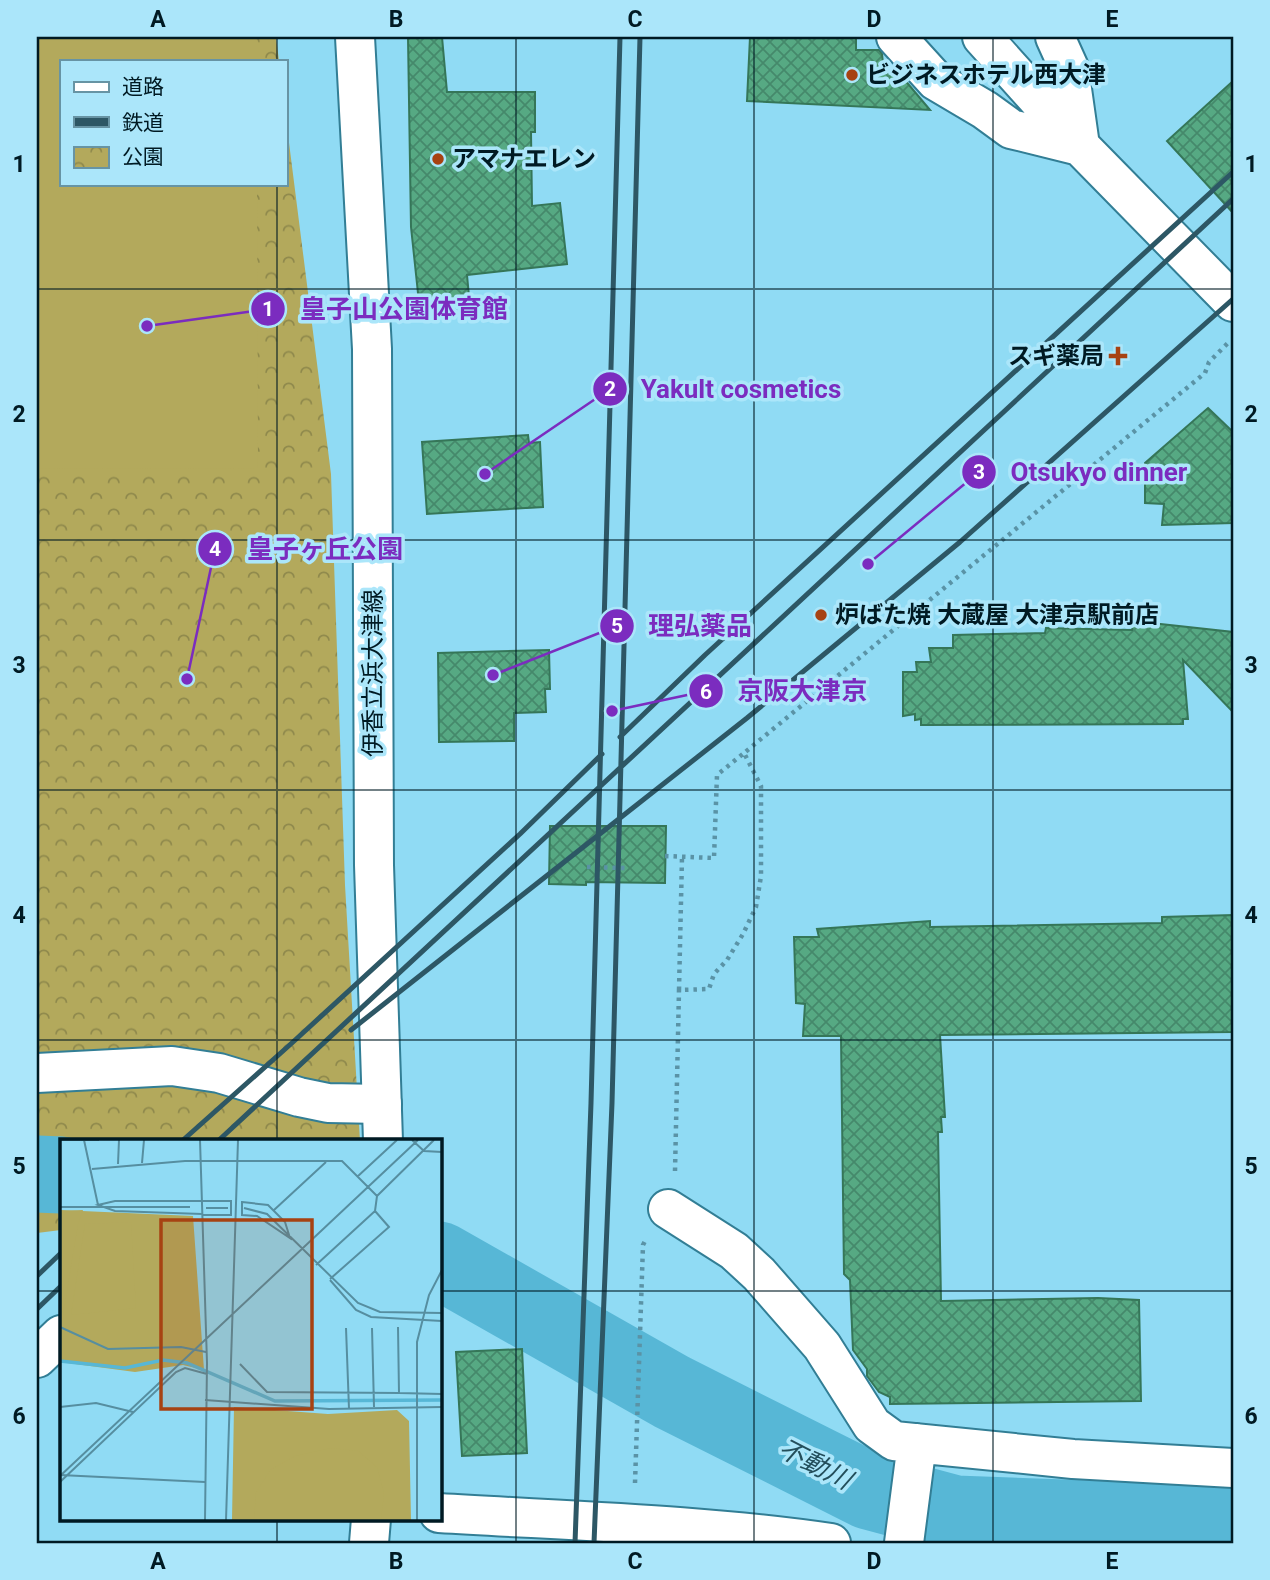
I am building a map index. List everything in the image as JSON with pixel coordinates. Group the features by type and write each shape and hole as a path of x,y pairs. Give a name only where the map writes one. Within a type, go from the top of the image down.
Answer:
{"street":[{"name":"伊香立浜大津線","path":"355,37 372,349 374,865 383,1122"},
{"path":"896,37 936,81 1011,128 1080,146"},
{"path":"982,37 1080,146 1233,302"},
{"path":"1055,37 1069,68 1080,146"},
{"path":"37,1073 172,1066 219,1073 328,1103 383,1122"},
{"path":"668,1209 734,1251 760,1275 822,1346 872,1425 894,1441 1073,1459 1233,1468"},
{"path":"37,1358 60,1336"},
{"path":"904,1543 917,1445"},
{"path":"441,1513 633,1522 785,1536 831,1543"},
{"path":"369,1543 371,1520"}],"path":[{"path":"665,856 714,858 717,775 1205,373 1209,362 1233,338"},
{"path":"679,990 709,989 715,974 733,951 756,907 761,876 761,786 744,753"},
{"path":"633,1522 643,1245 674,1200 682,857"},
{"path":"587,867 625,868"}],"green space":[{"path":"37,37 276,37 279,60 60,60 60,186 287,186 287,127 331,474 345,885 360,1139 60,1139 60,1230 37,1233"},
{"path":"37,37 256,37 256,60 60,60 60,186 257,186 258,468 37,469"}],"building":[{"path":"408,37 442,37 447,92 535,92 535,132 531,132 532,206 560,203 567,264 467,275 470,307 420,312 411,227"},
{"path":"750,37 856,37 856,50 879,50 884,73 899,73 930,110 747,101"},
{"path":"1233,81 1233,213 1167,141"},
{"path":"1208,408 1233,432 1233,523 1162,525 1164,504 1145,503 1145,463"},
{"path":"528,435 529,443 540,442 543,507 427,514 422,442"},
{"path":"1133,621 1233,632 1233,712 1183,660 1188,719 1183,719 1183,724 921,725 921,719 915,720 915,714 903,716 903,672 917,672 916,662 931,662 929,648 953,648 953,635 1045,633 1046,628 1132,630"},
{"path":"549,650 550,689 545,689 546,712 514,713 514,741 439,742 438,653"},
{"path":"550,826 666,826 665,883 549,884"},
{"path":"1233,915 1233,1032 940,1035 945,1117 941,1117 942,1132 938,1132 941,1301 1098,1298 1139,1300 1141,1401 890,1404 890,1397 879,1392 853,1350 850,1280 844,1274 841,1036 803,1036 805,1004 796,1003 794,937 819,937 817,929 930,921 930,927 1162,923 1162,917"},
{"path":"522,1349 527,1453 462,1456 456,1352"}],"waterway":[{"name":"不動川","path":"37,1174 60,1175"},
{"name":"不動川","path":"441,1261 672,1392 869,1491 955,1514 1233,1524"}],"railway":[{"path":"575,1543 591,1103 620,37"},
{"path":"594,1543 612,1103 640,37"},
{"path":"620,737 705,655 1233,172"},
{"path":"220,1139 1233,199"},
{"path":"351,1030 747,718 960,542 1233,299"},
{"path":"184,1139 520,834 602,754"},
{"path":"37,1276 60,1254"},
{"path":"37,1309 60,1287"}],"place":[{"name":"ビジネスホテル西大津","path":"852,75"},
{"name":"アマナエレン","path":"438,159"},
{"name":"皇子山公園体育館","path":"147,326"},
{"name":"スギ薬局","path":"1118,356"},
{"name":"Yakult cosmetics","path":"485,474"},
{"name":"Otsukyo dinner","path":"868,564"},
{"name":"炉ばた焼 大蔵屋 大津京駅前店","path":"821,615"},
{"name":"理弘薬品","path":"493,675"},
{"name":"皇子ヶ丘公園","path":"187,679"},
{"name":"京阪大津京","path":"612,711"}]}
